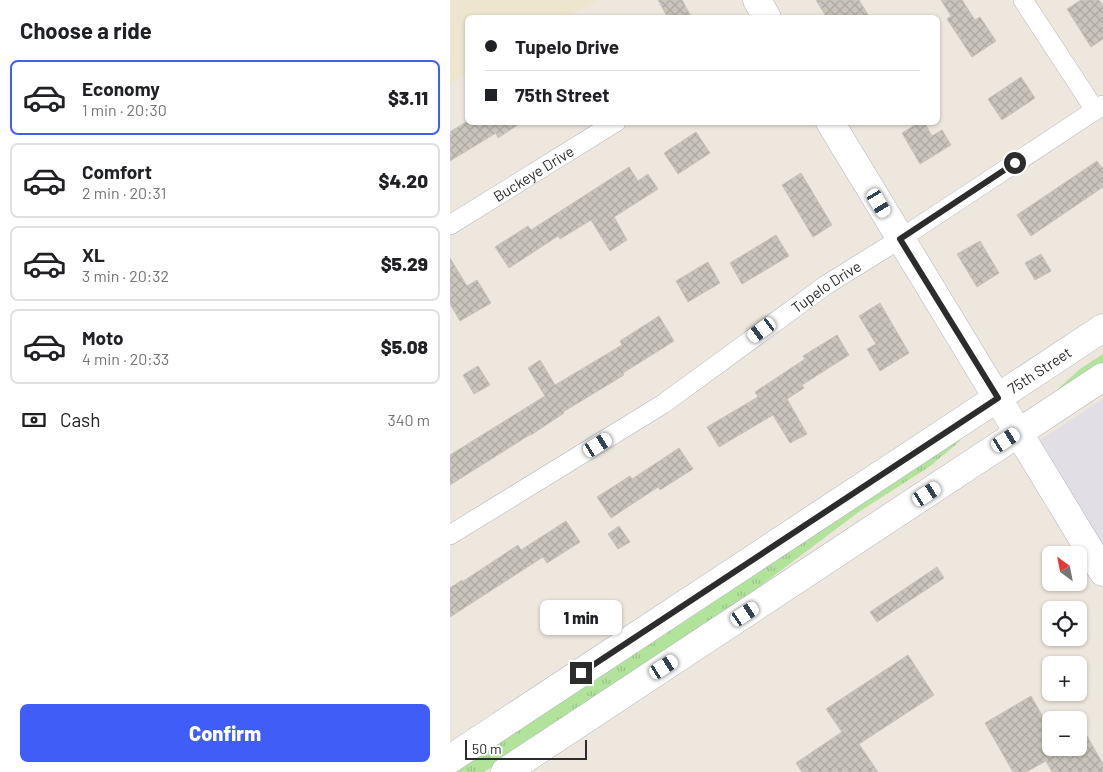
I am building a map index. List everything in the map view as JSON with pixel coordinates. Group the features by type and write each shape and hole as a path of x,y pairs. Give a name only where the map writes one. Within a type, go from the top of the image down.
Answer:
{"main road":[{"path":"757,0 765,15"},
{"path":"832,125 1103,572"},
{"name":"75th Street","path":"450,759 1103,328"},
{"path":"505,772 1103,377"}],"street":[{"path":"1023,0 1099,108"},
{"name":"Tupelo Drive","path":"450,535 663,404 826,284 900,239 1099,108"},
{"name":"Buckeye Drive","path":"450,225 611,125"}],"shaded area":[{"path":"450,0 598,0 571,15 465,15 465,75 450,84"},
{"path":"1103,399 1103,546 1039,441"}],"green space":[{"path":"1103,354 1103,366 1049,397 1080,369"},
{"path":"960,437 960,441 929,467 860,511 698,633 484,772 450,772"}],"building":[{"path":"658,0 682,0 690,15 666,15"},
{"path":"816,0 859,0 868,15 825,15"},
{"path":"941,0 962,0 975,20 980,17 996,41 972,57 947,19 951,16"},
{"path":"1081,0 1099,0 1103,5 1103,39 1091,47 1067,9"},
{"path":"1021,77 1035,98 1002,120 988,99"},
{"path":"465,123 465,125 518,125 498,138 496,133 450,161 450,132"},
{"path":"915,125 926,125 932,136 942,130 951,145 920,164 902,133"},
{"path":"696,132 710,153 678,174 664,153"},
{"path":"1097,161 1103,169 1103,187 1031,236 1017,215"},
{"path":"629,167 638,181 648,174 658,189 614,217 627,240 610,251 591,220 560,239 558,236 509,268 495,247 528,226 531,230"},
{"path":"801,173 832,225 813,237 782,185"},
{"path":"776,235 789,256 742,284 730,263"},
{"path":"980,241 999,273 977,287 957,254"},
{"path":"1041,254 1051,271 1035,280 1025,263"},
{"path":"450,258 467,286 477,280 491,303 460,321 450,304"},
{"path":"708,262 720,283 688,302 676,281"},
{"path":"880,303 909,353 880,371 867,349 876,344 859,316"},
{"path":"659,316 674,341 623,373 624,375 563,412 531,435 450,485 450,455 545,396 528,368 540,360 555,385 622,345 620,341"},
{"path":"837,335 849,355 802,385 804,388 787,399 807,434 790,443 773,415 719,447 707,427 758,397 755,392 805,359 803,356"},
{"path":"478,366 490,385 474,394 463,375"},
{"path":"679,448 693,469 660,490 658,487 611,518 597,497 630,476 632,479"},
{"path":"566,521 580,542 547,563 543,557 450,617 450,588 518,545 521,550"},
{"path":"619,526 630,542 618,549 608,534"},
{"path":"937,567 944,578 877,622 870,612"},
{"path":"908,655 934,695 859,744 878,772 802,772 796,763 842,732 826,709"},
{"path":"1031,696 1042,715 1042,756 1087,756 1087,736 1103,764 1103,772 1052,772 1046,761 1026,772 1013,772 985,723"}],"route":[{"path":"581,673 998,398 900,239 1015,163"}]}
